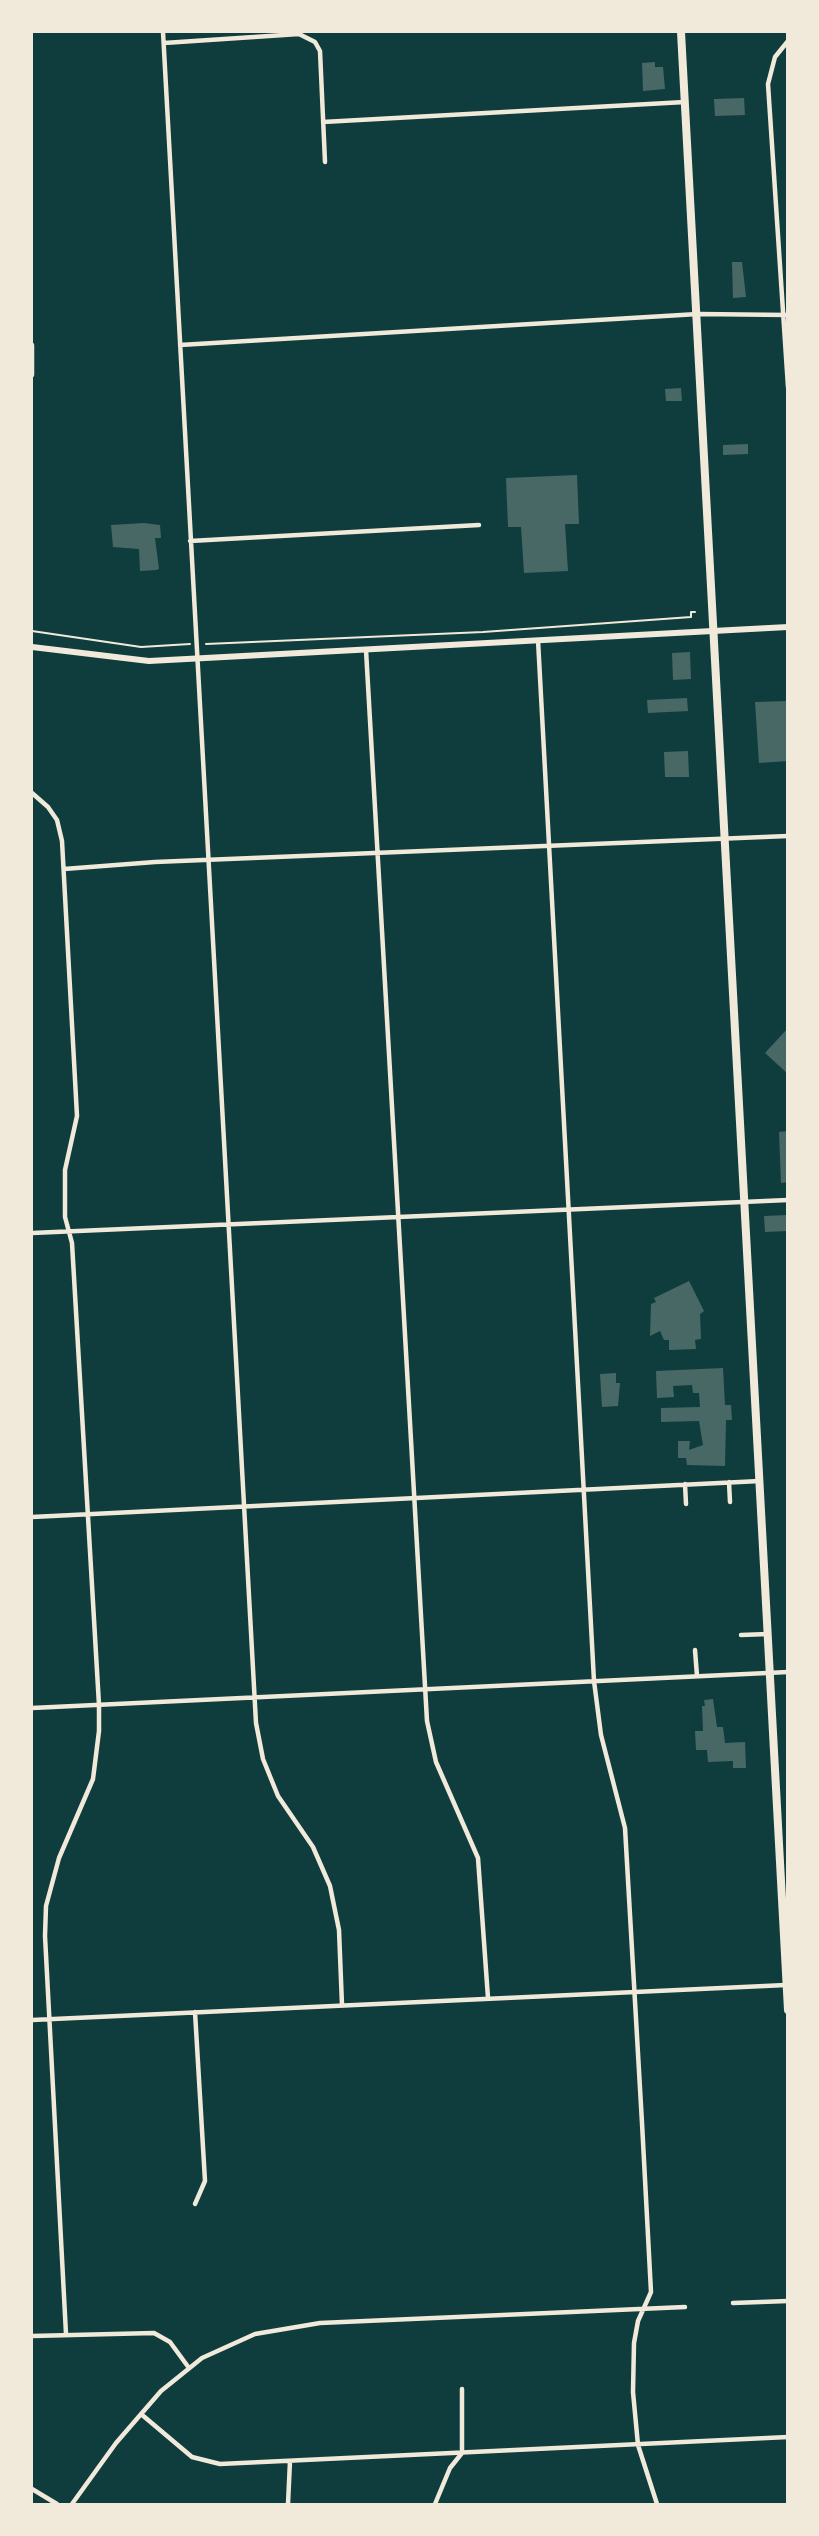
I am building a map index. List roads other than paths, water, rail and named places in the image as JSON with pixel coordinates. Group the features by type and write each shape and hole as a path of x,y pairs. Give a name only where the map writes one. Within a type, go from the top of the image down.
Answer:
{"main road":[{"path":"681,32 716,630 788,2010"}],"street":[{"path":"163,32 254,1697 259,1742 270,1779 278,1796 313,1847 330,1886 339,1930 342,2005"},
{"path":"164,43 308,36 320,51 325,162"},
{"path":"788,41 775,57 768,84 788,387"},
{"path":"323,122 685,102"},
{"path":"180,345 698,314 785,315"},
{"path":"32,345 32,375"},
{"path":"190,541 479,525"},
{"path":"32,647 119,659 196,659 788,627"},
{"path":"538,640 594,1681 601,1735 625,1828 635,1991 651,2292 638,2321 633,2364 638,2445 657,2504"},
{"path":"366,650 424,1689 427,1721 436,1762 478,1858 488,1997"},
{"path":"32,793 48,807 57,820 64,869 77,1086 76,1126 64,1189 72,1243 99,1705 99,1731 93,1779 59,1858 46,1906 66,2334"},
{"path":"64,869 207,860 788,836"},
{"path":"32,1233 788,1200"},
{"path":"32,1517 760,1481"},
{"path":"729,1482 730,1502"},
{"path":"685,1484 686,1504"},
{"path":"741,1635 768,1634"},
{"path":"695,1650 697,1676"},
{"path":"32,1708 788,1672"},
{"path":"32,2020 787,1985"},
{"path":"195,2012 205,2181 195,2204"},
{"path":"733,2302 788,2301"},
{"path":"72,2504 161,2391 189,2368 223,2346 289,2326 685,2307"},
{"path":"32,2336 154,2333 170,2342 189,2368"},
{"path":"435,2504 450,2468 462,2453 461,2389"},
{"path":"141,2414 192,2458 208,2463 788,2437"},
{"path":"288,2504 290,2461"},
{"path":"32,2489 57,2504"}]}
